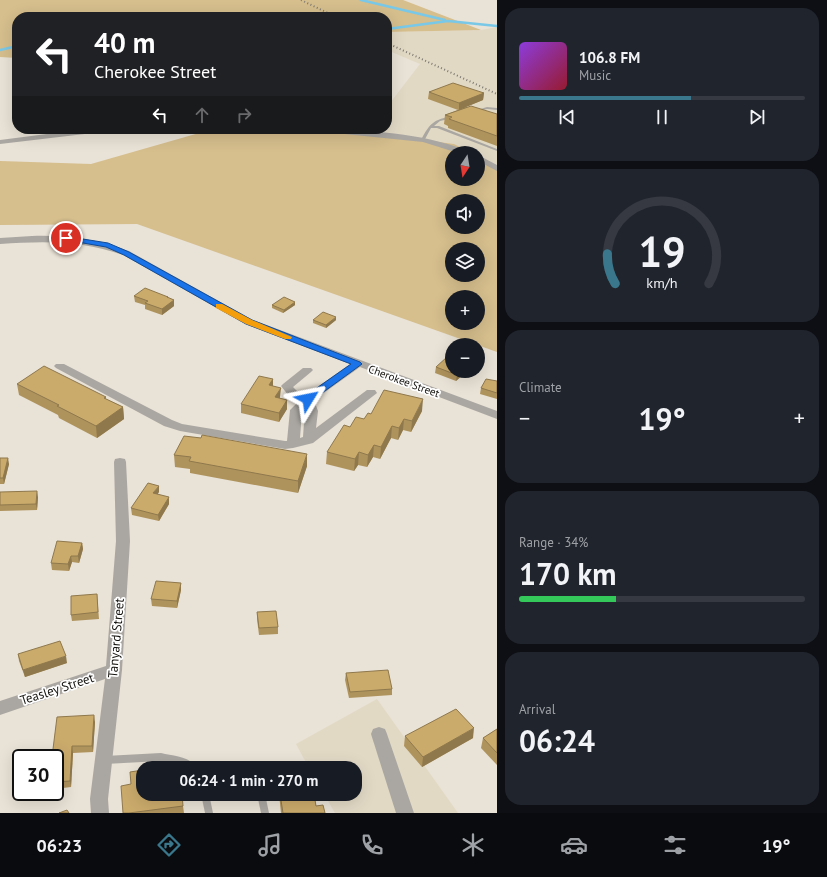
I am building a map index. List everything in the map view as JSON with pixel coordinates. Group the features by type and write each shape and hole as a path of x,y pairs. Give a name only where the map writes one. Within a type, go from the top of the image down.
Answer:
{"street":[{"path":"0,142 61,134"},
{"path":"364,134 423,140 448,146"},
{"path":"485,162 497,168"},
{"name":"Cherokee Street","path":"0,241 66,238 108,245 126,253 249,322 357,364 497,415"},
{"path":"293,444 296,410 308,399 357,364"},
{"path":"60,366 168,423 180,427 285,445 309,440 370,393"},
{"path":"306,370 287,386 290,392 300,398 308,399"},
{"path":"308,399 312,411 309,440"},
{"name":"Tanyard Street","path":"100,813 99,799 102,760 114,670 123,541 120,462"},
{"name":"Teasley Street","path":"0,708 114,670"},
{"path":"379,734 405,813"}],"lane":[{"path":"469,113 487,108 497,109"},
{"path":"423,140 430,127 443,118 459,115"},
{"path":"430,127 438,127 497,150"},
{"path":"102,760 161,757 182,761"},
{"path":"206,801 209,813"},
{"path":"262,801 265,813"}],"shaded area":[{"path":"0,0 403,0 481,30 392,32 392,12 12,12 12,58 0,57"},
{"path":"497,27 497,166 485,160 485,146 458,146 454,144 382,134 392,134 392,100 420,64 392,52 392,32 481,30"},
{"path":"196,134 382,134 454,144 458,146 445,146 445,186 485,186 485,160 497,166 497,352 485,348 485,338 458,338 137,224 0,225 0,161 91,164"},
{"path":"377,699 458,813 335,813 328,801 362,801 362,761 305,761 296,744"}],"building":[{"path":"453,83 484,93 459,103 429,92"},
{"path":"471,106 497,114 497,136 449,119 452,117 445,115"},
{"path":"145,288 174,300 162,309 145,303 148,301 134,296"},
{"path":"284,297 295,302 284,310 272,305"},
{"path":"323,312 336,317 326,325 313,320"},
{"path":"445,359 445,370 436,367"},
{"path":"44,366 123,407 96,426 17,384"},
{"path":"259,376 273,379 269,385 281,388 275,397 287,400 279,413 241,404"},
{"path":"486,379 497,381 497,393 481,388"},
{"path":"384,390 423,399 412,421 404,419 399,428 392,426 381,447 374,445 368,455 359,452 355,459 327,452 344,425 350,427 356,417 364,419 368,413 371,414"},
{"path":"202,435 307,454 298,481 189,461 191,457 174,455 184,436 201,438"},
{"path":"0,458 8,458 3,478 0,478"},
{"path":"148,483 159,486 153,493 169,497 158,515 131,508"},
{"path":"37,491 36,504 0,505 0,492"},
{"path":"57,541 82,543 78,556 71,556 68,564 51,563"},
{"path":"156,581 181,583 177,601 151,599"},
{"path":"97,594 98,612 71,615 71,596"},
{"path":"276,611 278,627 259,628 257,612"},
{"path":"60,641 66,656 23,670 18,654"},
{"path":"388,670 392,689 350,692 346,673"},
{"path":"456,709 474,728 423,757 405,736"},
{"path":"94,715 92,746 72,746 70,781 64,781 64,749 53,749 57,717"},
{"path":"497,729 497,753 483,738"},
{"path":"136,771 136,801 183,801 183,806 123,813 121,786 131,784 130,772"},
{"path":"281,801 315,801 316,806 323,805 325,813 283,813"},
{"path":"67,810 69,813 59,813"}],"waterway":[{"path":"361,0 445,20"},
{"path":"392,28 448,21 497,26"},
{"path":"0,50 12,47"}],"railway":[{"path":"301,0 326,12"},
{"path":"392,45 497,94"}],"slow traffic":[{"path":"219,306 249,322 288,337"}],"route":[{"path":"66,238 108,245 126,253 249,322 357,364 308,399"}]}
